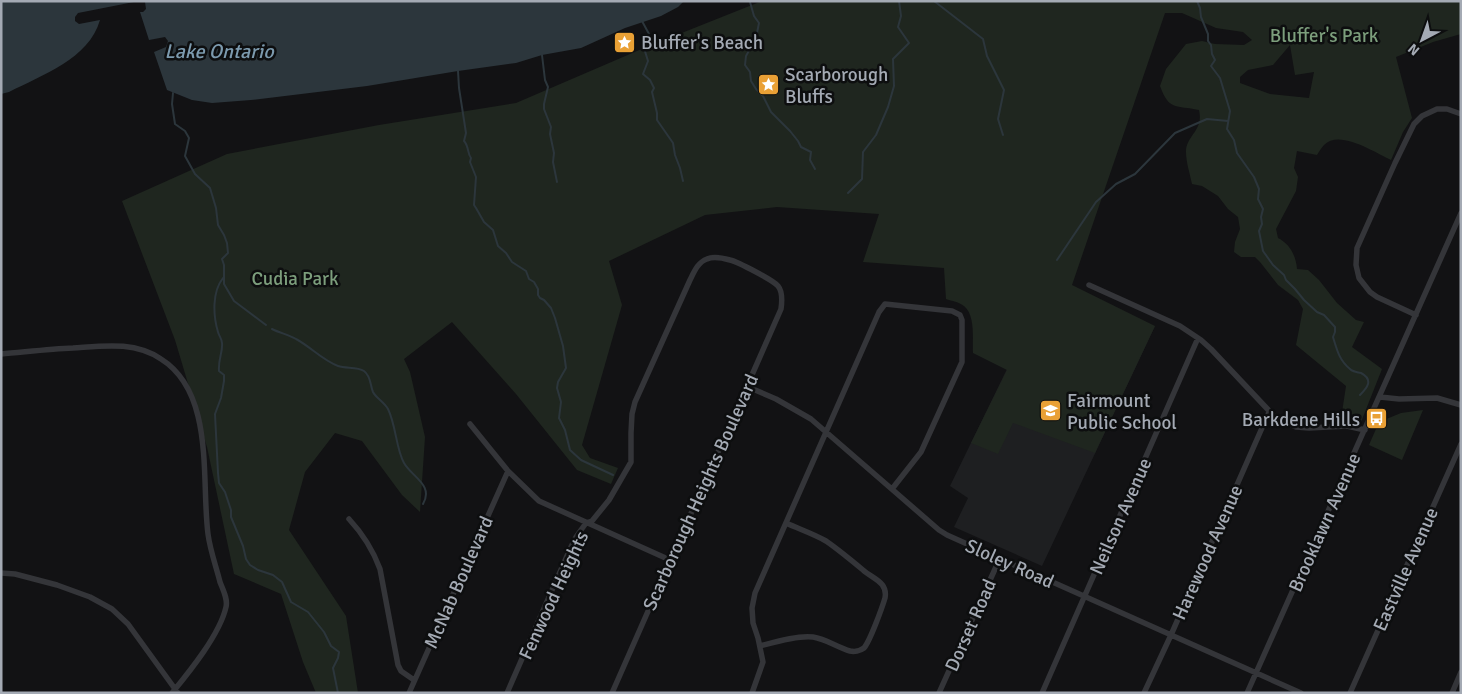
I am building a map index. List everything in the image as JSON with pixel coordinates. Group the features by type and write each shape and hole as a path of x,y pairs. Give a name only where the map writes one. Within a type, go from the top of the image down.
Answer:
{"street":[{"path":"1416,315 1370,292 1358,278 1356,265 1357,248 1414,124 1422,116 1437,110 1447,109 1461,114"},
{"name":"Brooklawn Avenue","path":"1247,693 1461,213"},
{"name":"Scarborough Heights Boulevard","path":"612,693 781,309 782,297 775,284 732,260 707,258"},
{"name":"Fenwood Heights","path":"507,693 576,537 609,500 631,462 632,414 635,402 690,280 699,264 707,258"},
{"path":"1089,285 1188,330 1211,349 1274,416 1296,427 1348,426 1365,430"},
{"path":"752,693 763,662 753,623 752,608 756,593 879,312 885,304 952,311 960,315 962,320 962,362 921,452 892,489"},
{"name":"Neilson Avenue","path":"1042,693 1198,338"},
{"path":"1,354 39,350 129,346 145,351 172,367 188,388 194,405 202,442 208,535 226,605 217,631 175,692 128,624 112,608 90,597 58,586 15,574 1,573"},
{"name":"Sloley Road","path":"748,387 796,410 827,432 942,532 1301,693"},
{"path":"1380,398 1437,398 1461,405"},
{"name":"Harewood Avenue","path":"1144,693 1269,412"},
{"path":"470,424 508,471 539,501 586,524 670,560"},
{"name":"Eastville Avenue","path":"1350,693 1461,444"},
{"name":"McNab Boulevard","path":"409,693 508,471"},
{"path":"349,518 358,528 376,557 380,569 398,665 401,671 414,680"},
{"path":"760,646 803,637 812,637 852,652 859,651 863,649 868,641 885,598 886,592 883,584 863,570 848,556 824,540 786,524"},
{"name":"Dorset Road","path":"939,693 1000,558"},
{"path":"1452,693 1461,672"}],"shaded area":[{"name":"Fairmount Public School","path":"1155,326 1042,566 954,527 968,498 950,486 1007,369"}],"green space":[{"path":"762,1 1461,1 1461,34 1433,42 1396,57 1412,118 1403,132 1391,160 1358,144 1339,140 1331,141 1324,145 1317,155 1297,151 1294,168 1298,177 1296,191 1276,229 1278,238 1292,251 1297,269 1308,270 1319,280 1337,303 1356,320 1364,322 1352,347 1382,369 1361,422 1341,419 1346,386 1296,345 1303,309 1298,300 1278,285 1255,257 1241,257 1234,252 1235,242 1240,229 1238,217 1228,209 1218,196 1202,186 1192,184 1186,152 1189,141 1199,123 1199,110 1179,107 1170,103 1160,86 1166,69 1186,44 1202,41 1215,44 1244,45 1252,40 1243,32 1216,28 1182,13 1165,13 1072,285 1155,326 1095,453 1013,423 998,454 971,443 1007,370 973,353 973,328 968,310 958,303 946,299 944,268 863,262 879,214 777,207 705,215 609,261 622,305 582,445 590,458 618,468 611,484 577,470 516,394 452,322 404,359 410,372 425,437 420,512 402,495 362,441 335,433 305,472 289,530 346,616 358,693 316,693 303,662 281,594 234,574 207,447 175,340 122,201 227,154 379,125 516,103 644,48","holes":["1290,45 1295,75 1314,72 1309,98 1270,94 1240,83 1240,77 1248,70 1273,65"]},
{"path":"1423,410 1402,460 1369,445 1379,422 1401,413"}],"water":[{"name":"Lake Ontario","path":"1,1 139,1 78,13 75,21 79,24 100,20 94,34 86,45 63,64 9,92 1,94"},
{"name":"Lake Ontario","path":"143,1 684,1 678,7 661,16 625,28 581,48 542,55 516,63 367,86 212,103 192,100 167,90 154,52 166,47 168,41 165,37 149,40 140,12 146,9 145,2"}],"waterway":[{"path":"848,193 862,179 863,152 876,135 888,107 894,86 893,59 909,43 898,27 901,16 899,1"},
{"path":"934,1 983,39 987,56 1004,90 998,119 1003,135"},
{"path":"1197,1 1215,60 1211,66 1220,78 1230,111 1227,129 1234,140 1237,153 1254,177 1259,189 1258,199 1263,209 1262,224 1259,231 1263,251 1304,300 1317,312 1324,315 1335,327 1333,337 1337,350 1346,366 1367,378 1367,387 1360,395"},
{"path":"750,2 754,16 759,23 756,38 746,56 745,65 750,72 751,81 763,96 771,112 790,131 801,147 811,152 810,160 815,169"},
{"path":"642,21 649,34 644,48 648,61 643,74 650,80 654,88 652,92 657,120 673,143 683,181"},
{"path":"542,55 545,80 548,87 544,109 551,127 550,134 554,153 553,162 557,182"},
{"path":"458,71 466,133 464,141 467,145 471,158 470,162 476,177 474,205 484,222 493,230 498,246 512,262 526,271 529,279 534,282 538,289 538,295 551,308 555,318 563,346 566,368 558,382 557,388 561,402 559,418 565,430 570,450 581,460 613,475"},
{"path":"173,93 172,104 175,124 185,131 189,138 185,156 195,174 210,188 216,208 218,225 227,243 228,253 222,259 224,265 224,284 234,301 266,325"},
{"path":"1057,260 1096,202 1116,184 1135,174 1175,133 1207,119 1228,121"},
{"path":"223,278 215,297 214,311 218,333 222,340 219,371 224,375 221,398 215,414 219,483 225,492 231,510 231,517 243,546 246,559 250,565 273,575 282,582 291,602 308,612 324,632 331,646 339,652 333,668 338,693"},
{"path":"272,329 296,339 332,363 341,367 358,369 366,373 373,392 388,409 404,463 424,486 426,497 423,504"}],"place":[{"name":"Bluffer's Beach","path":"625,42"},
{"name":"Scarborough Bluffs","path":"769,85"},
{"name":"Fairmount Public School","path":"1051,411"},
{"name":"Barkdene Hills","path":"1376,419"}],"park label":[{"name":"Bluffer's Park","path":"1324,35"},
{"name":"Cudia Park","path":"295,278"}]}
